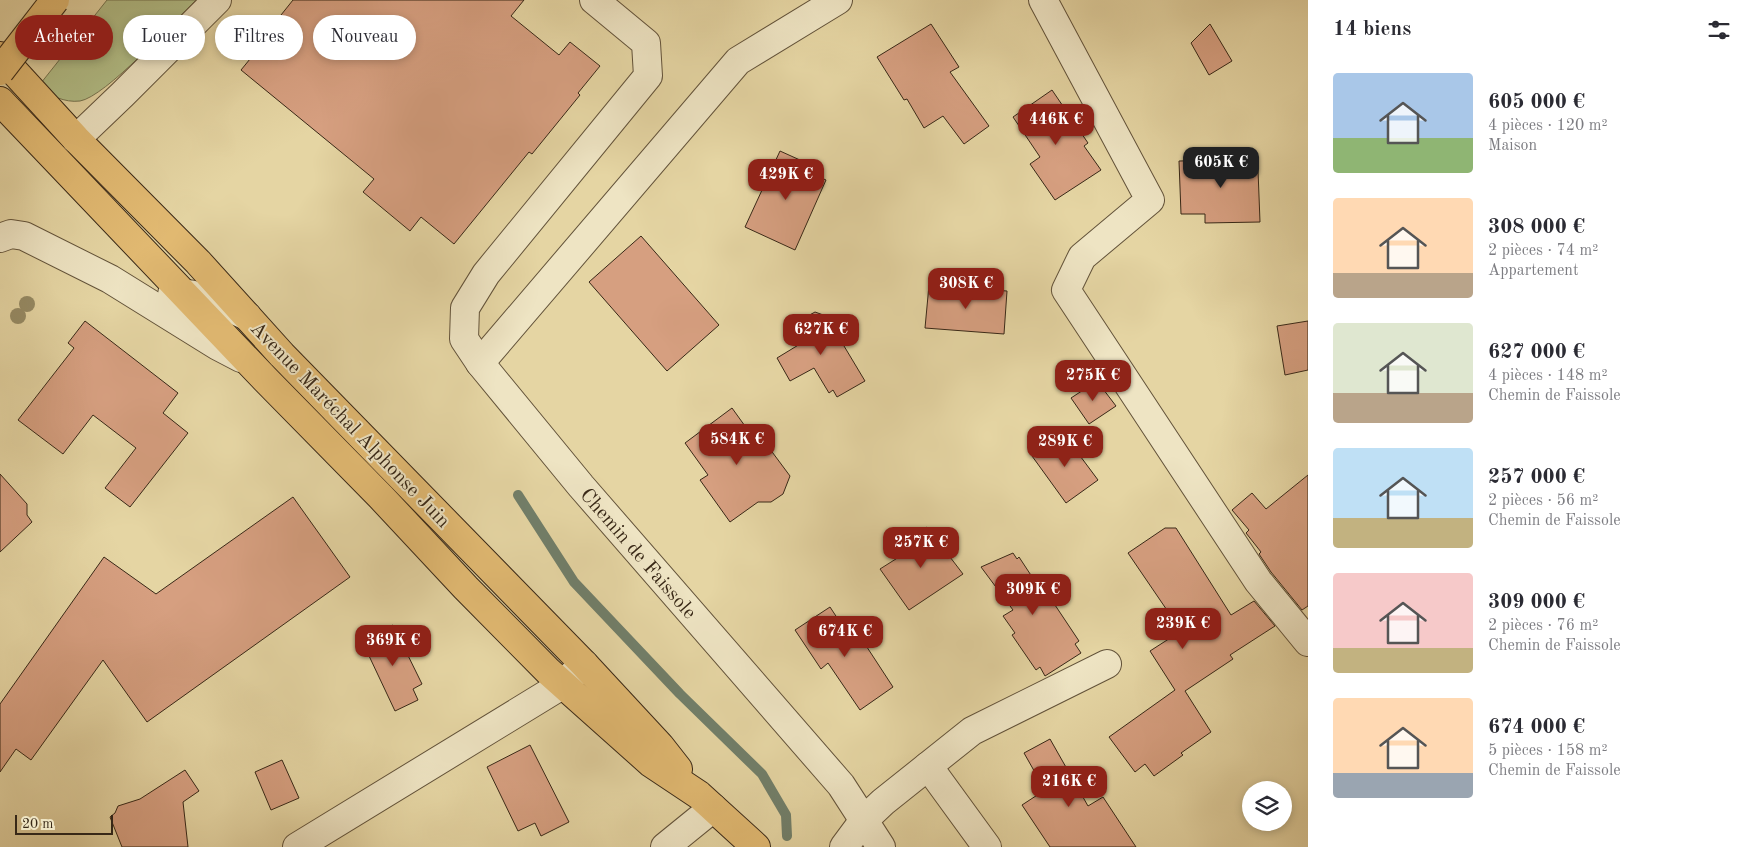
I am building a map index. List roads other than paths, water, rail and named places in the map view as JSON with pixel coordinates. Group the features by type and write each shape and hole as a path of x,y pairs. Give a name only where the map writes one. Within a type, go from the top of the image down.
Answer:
{"main road":[{"path":"0,71 55,0"},
{"name":"Avenue Maréchal Alphonse Juin","path":"0,56 76,139 198,262 289,362 584,664 660,746 706,801 756,847"},
{"name":"Avenue Maréchal Alphonse Juin","path":"0,101 466,588 562,685 651,763 706,801"}],"street":[{"path":"76,139 124,94 216,0"},
{"name":"Chemin de Faissole","path":"594,0 646,43 648,76 486,274 465,308 464,339 480,363 587,493 841,785 881,847"},
{"path":"480,363 738,62 838,0"},
{"path":"1043,0 1150,200 1082,257 1066,290 1258,582 1308,642"},
{"path":"0,238 11,234 24,236 110,279 218,346 249,362"},
{"path":"140,297 182,292 210,299 247,316"},
{"path":"297,847 562,685 584,664"},
{"path":"844,847 864,820 882,802 972,731 1107,664"},
{"path":"928,766 987,847"},
{"path":"665,847 706,801"}],"waterway":[{"path":"518,495 574,582 680,694 762,774 786,815 787,836"}]}
